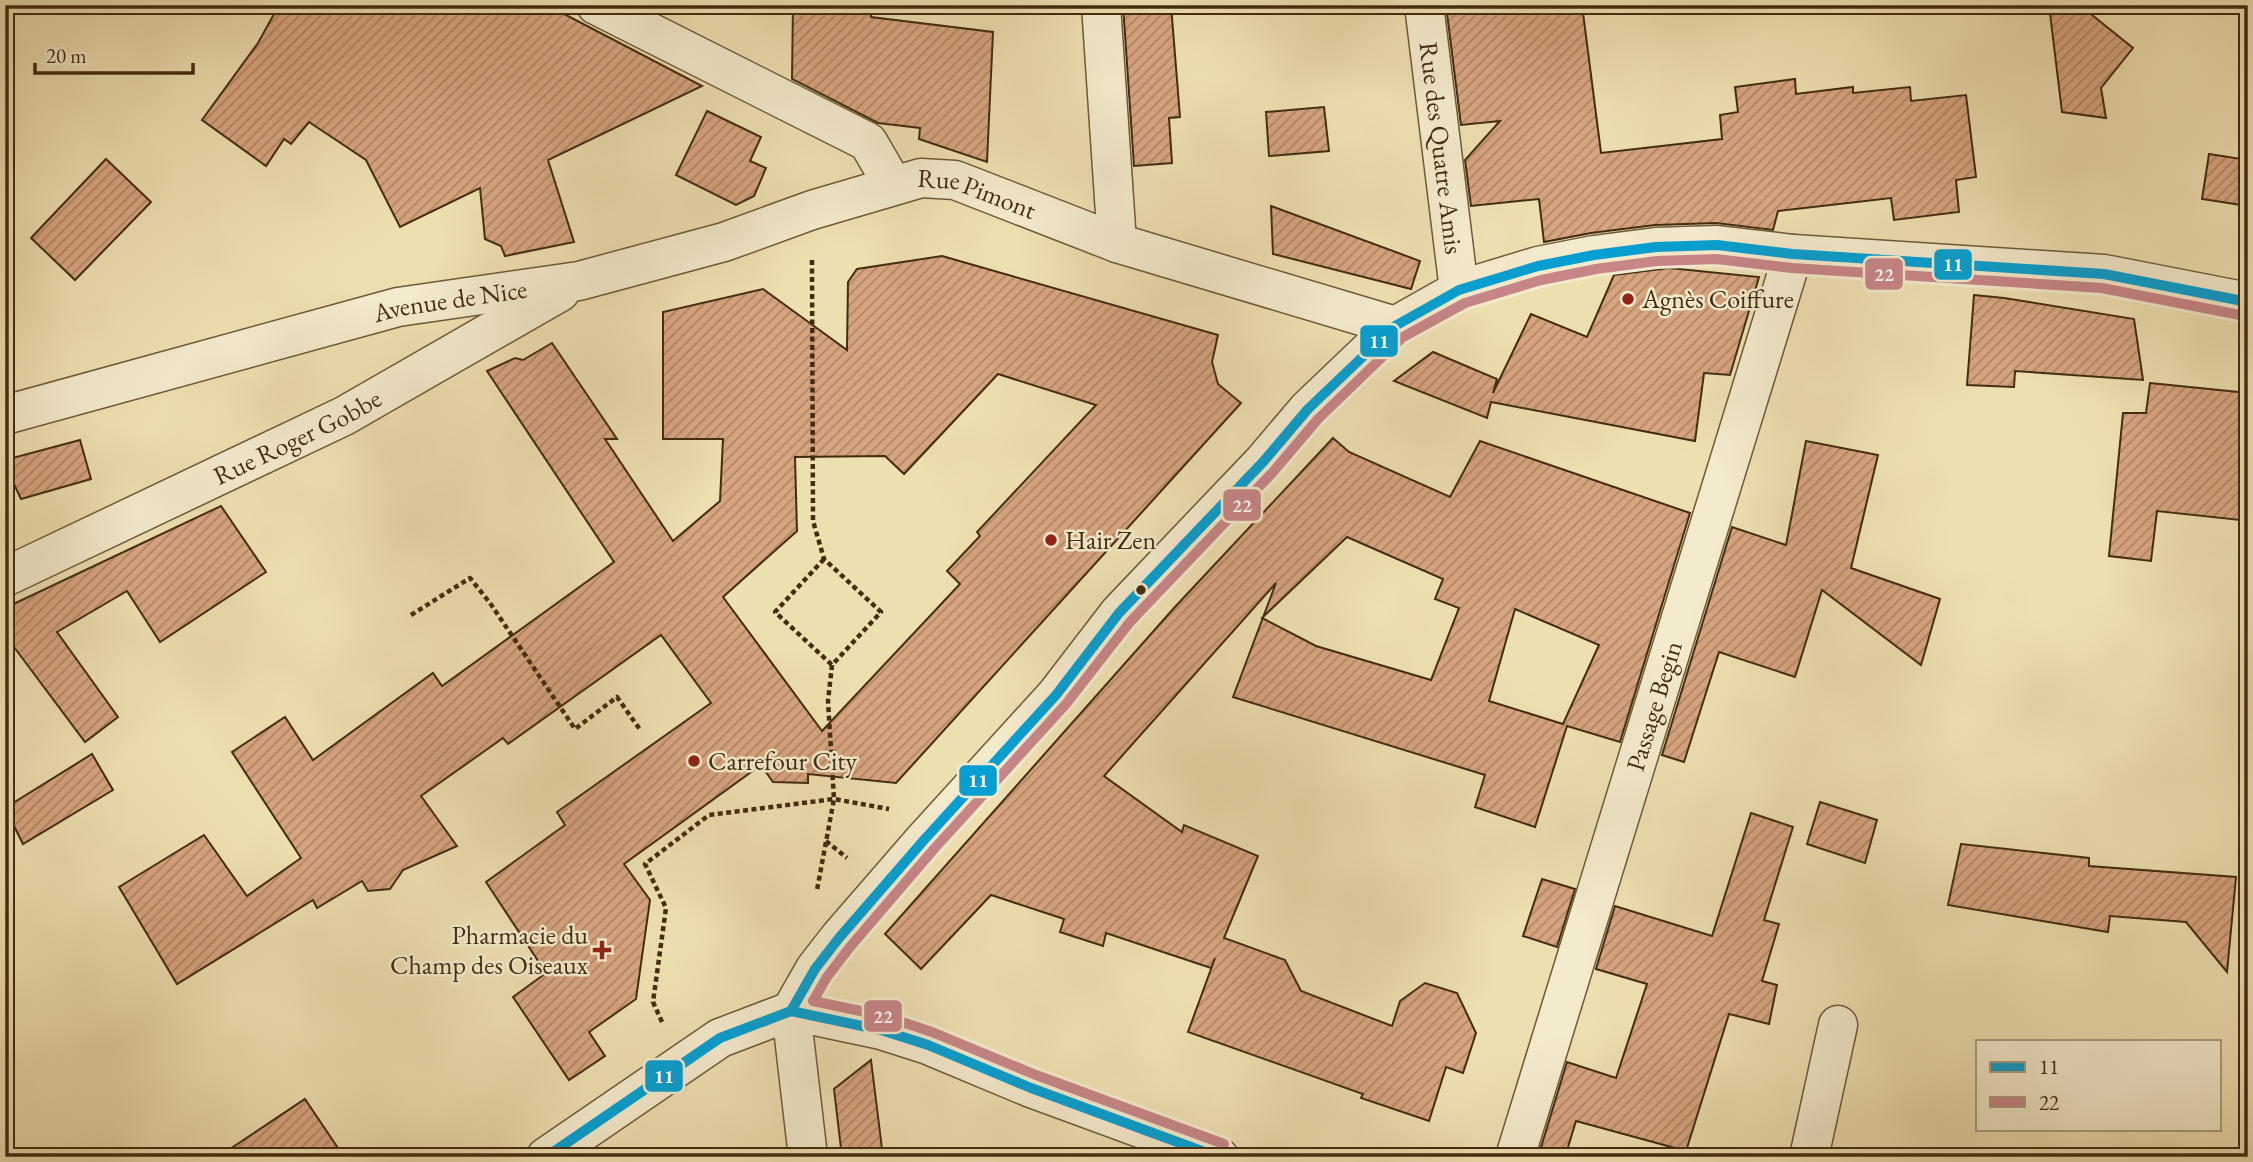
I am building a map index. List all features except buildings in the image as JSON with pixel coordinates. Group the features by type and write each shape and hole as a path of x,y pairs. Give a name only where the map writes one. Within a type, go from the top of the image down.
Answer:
{"street":[{"name":"Rue Pimont","path":"596,5 869,142 893,185 921,178 955,180 1118,243 1395,326"},
{"path":"1101,5 1118,243"},
{"name":"Rue des Quatre Amis","path":"1424,5 1459,290"},
{"name":"Avenue de Nice","path":"5,415 398,307 579,281 724,242 812,210 893,185"},
{"path":"808,1157 791,1011 816,969 839,938 924,840 1056,695 1119,613 1263,462 1308,409 1395,326 1459,290 1538,266 1656,247 1717,245 1793,254 2104,274 2248,302"},
{"name":"Passage Begin","path":"1515,1157 1793,254"},
{"name":"Rue Roger Gobbe","path":"5,577 344,416 579,281"},
{"path":"546,1157 720,1038 791,1011 881,1030 928,1045 1031,1088 1219,1157"},
{"path":"1809,1157 1838,1025"}],"path":[{"path":"812,210 813,521 824,559 881,612 832,665 828,701 834,799"},
{"path":"824,559 775,612 832,665"},
{"path":"411,615 470,578 490,603 575,729 617,696 641,731"},
{"path":"682,1064 653,1002 666,908 645,864 709,815 834,799 897,810 924,840"}],"transit line":[{"name":"11","path":"791,1011 815,969 839,938 1056,695 1119,613 1263,462 1308,409 1395,326 1459,290 1538,266 1594,255 1656,247 1717,245 1793,254 2104,274 2248,302"},
{"name":"22","path":"1224,1144 1036,1075 932,1032 884,1016 813,1001 850,947 934,849 1066,704 1130,622 1273,472 1318,419 1403,337 1465,303 1541,280 1657,261 1716,259 1792,268 2102,288 2245,316"},
{"name":"11","path":"791,1011 881,1030 928,1045 1031,1088 1218,1157"},
{"name":"11","path":"546,1157 720,1038 791,1011"}],"place":[{"name":"Agnès Coiffure","path":"1628,299"},
{"name":"Hair Zen","path":"1051,540"},
{"name":"Carrefour City","path":"694,761"},
{"name":"Pharmacie du Champ des Oiseaux","path":"602,950"}]}
